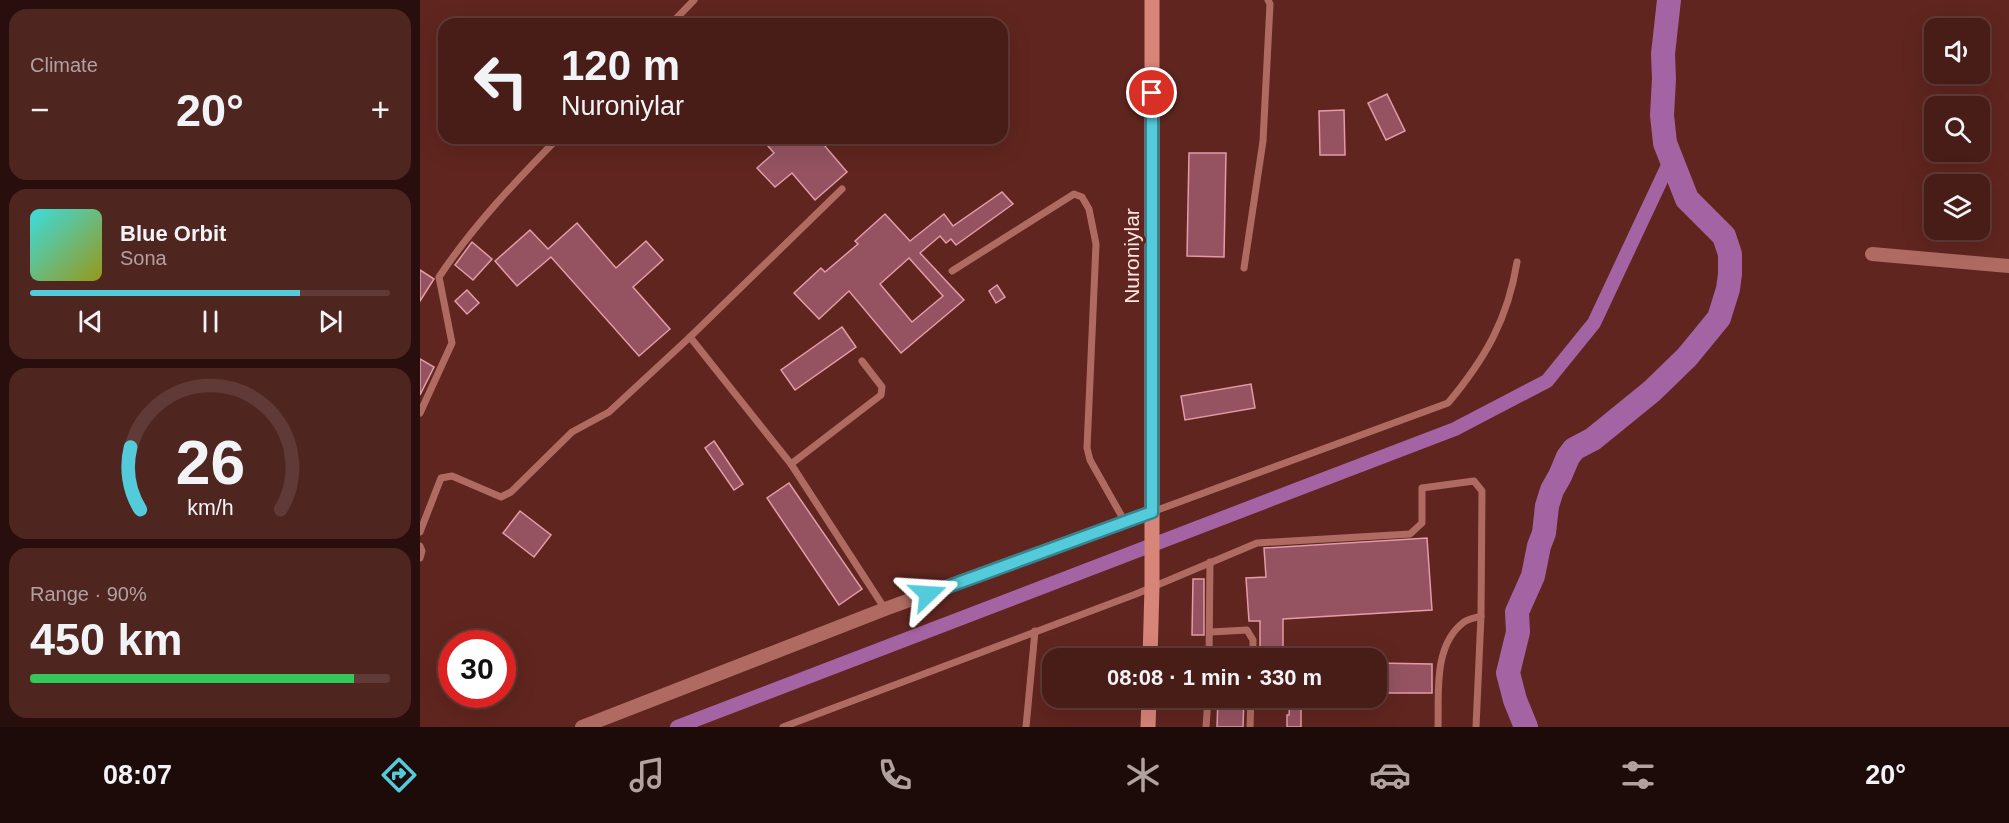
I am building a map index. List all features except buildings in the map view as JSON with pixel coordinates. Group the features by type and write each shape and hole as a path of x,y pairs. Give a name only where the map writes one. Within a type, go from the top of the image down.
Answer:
{"main road":[{"name":"Nuroniylar","path":"1150,648 1152,0"},
{"path":"1148,727 1149,708"}],"street":[{"path":"1872,254 2009,266"},
{"path":"582,727 885,609 1152,512"}],"lane":[{"path":"677,18 694,0"},
{"path":"1244,268 1263,141 1270,4 1268,0"},
{"path":"420,413 452,343 439,277 454,254 508,189 552,144"},
{"path":"420,532 441,478 452,476 501,497 511,492 572,432 609,412 690,337 842,189"},
{"path":"952,271 1074,194 1082,197 1089,209 1096,244 1087,448 1090,460 1125,522"},
{"path":"1152,512 1448,403 1483,357 1512,292 1517,262"},
{"path":"690,337 791,465 885,609"},
{"path":"791,465 881,395 882,387 862,361"},
{"path":"783,727 1152,586 1257,543 1410,534 1422,523 1422,488 1474,481 1482,491 1481,616 1476,727"},
{"path":"420,546 422,551 420,558"},
{"path":"1209,648 1210,562"},
{"path":"1438,727 1442,652 1455,630 1465,621 1481,616"},
{"path":"1210,632 1247,630 1253,640 1253,648"},
{"path":"1026,727 1035,631"},
{"path":"1206,727 1207,708"},
{"path":"1250,727 1251,708"}],"waterway":[{"path":"1526,727 1515,700 1508,673 1518,632 1517,612 1533,576 1552,490 1574,449 1593,439 1652,391 1687,357 1719,318 1728,289 1730,254 1724,236 1687,199 1665,143 1662,115 1663,54 1669,0"},
{"path":"677,727 1455,429 1547,381 1594,323 1671,159"}],"route":[{"path":"928,594 1152,512 1152,93"}]}
